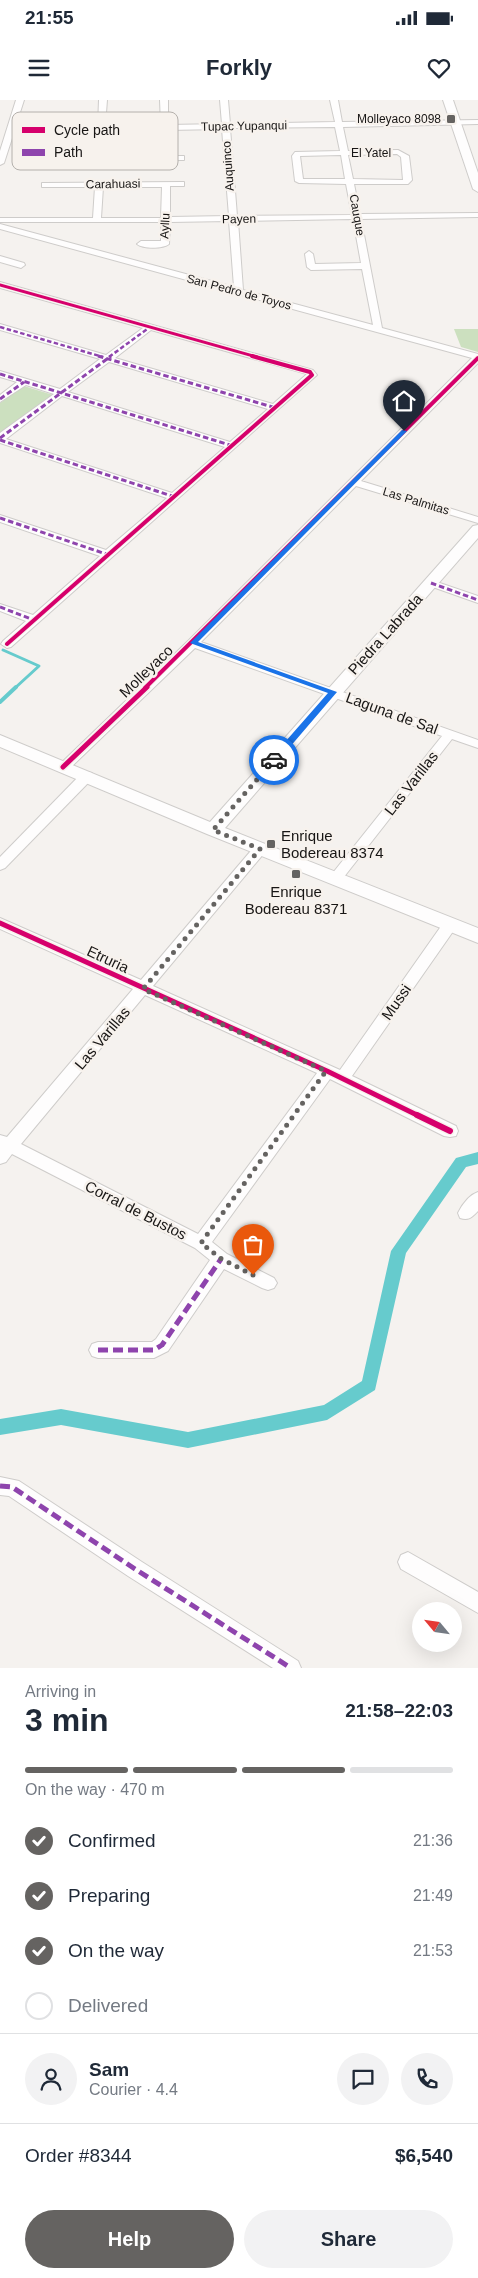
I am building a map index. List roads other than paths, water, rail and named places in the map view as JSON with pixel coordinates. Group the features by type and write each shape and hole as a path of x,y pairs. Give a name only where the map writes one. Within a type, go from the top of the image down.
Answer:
{"main road":[{"path":"448,100 478,189"},
{"name":"Piedra Labrada","path":"213,830 478,528"},
{"path":"0,741 213,830 478,936"}],"street":[{"path":"16,112 20,100"},
{"name":"Auquinco","path":"224,100 239,292"},
{"name":"Cauque","path":"334,100 378,330"},
{"name":"Tupac Yupanqui","path":"178,127 478,122"},
{"path":"0,163 2,150 12,127"},
{"name":"El Yatel","path":"344,153 398,152 405,156 408,180 405,182 351,182"},
{"path":"344,153 298,154 296,156 299,181 351,182"},
{"path":"97,221 99,184"},
{"name":"Ayllu","path":"141,244 165,244 167,220 166,184"},
{"name":"Carahuasi","path":"45,185 181,184"},
{"name":"Payen","path":"0,220 97,221 478,215"},
{"name":"San Pedro de Toyos","path":"0,226 478,357"},
{"path":"309,254 311,267 366,266"},
{"path":"0,259 21,264"},
{"path":"0,285 314,374 7,644"},
{"path":"0,327 276,408"},
{"path":"0,439 150,327"},
{"name":"Molleyaco","path":"63,767 193,643 478,357"},
{"path":"0,374 233,446"},
{"path":"0,399 24,382"},
{"path":"0,439 174,497"},
{"name":"Las Palmitas","path":"354,482 478,520"},
{"path":"0,518 109,555"},
{"path":"431,583 478,600"},
{"path":"0,607 34,620"},
{"name":"Laguna de Sal","path":"193,643 478,744"},
{"name":"Las Varillas","path":"335,879 450,734"},
{"path":"0,865 87,776"},
{"name":"Las Varillas","path":"3,1148 143,989 260,849"},
{"name":"Etruria","path":"0,923 326,1071 450,1131"},
{"name":"Mussi","path":"342,1079 449,926"},
{"path":"201,1243 326,1071"},
{"name":"Corral de Bustos","path":"3,1148 201,1243 221,1259 268,1283"},
{"path":"466,1213 478,1198"},
{"path":"98,1350 154,1350 162,1345 221,1259"},
{"path":"0,1486 12,1487 135,1569 291,1668"},
{"path":"408,1562 478,1603"}],"waterway":[{"path":"3,650 39,666 15,688"},
{"path":"0,702 16,687"},
{"path":"0,1427 61,1417 188,1440 327,1412 369,1385 399,1251 461,1162 478,1158"}],"place":[{"name":"Molleyaco 8098","path":"451,119"},
{"name":"Enrique Bodereau 8374","path":"271,844"},
{"name":"Enrique Bodereau 8371","path":"296,874"}]}
